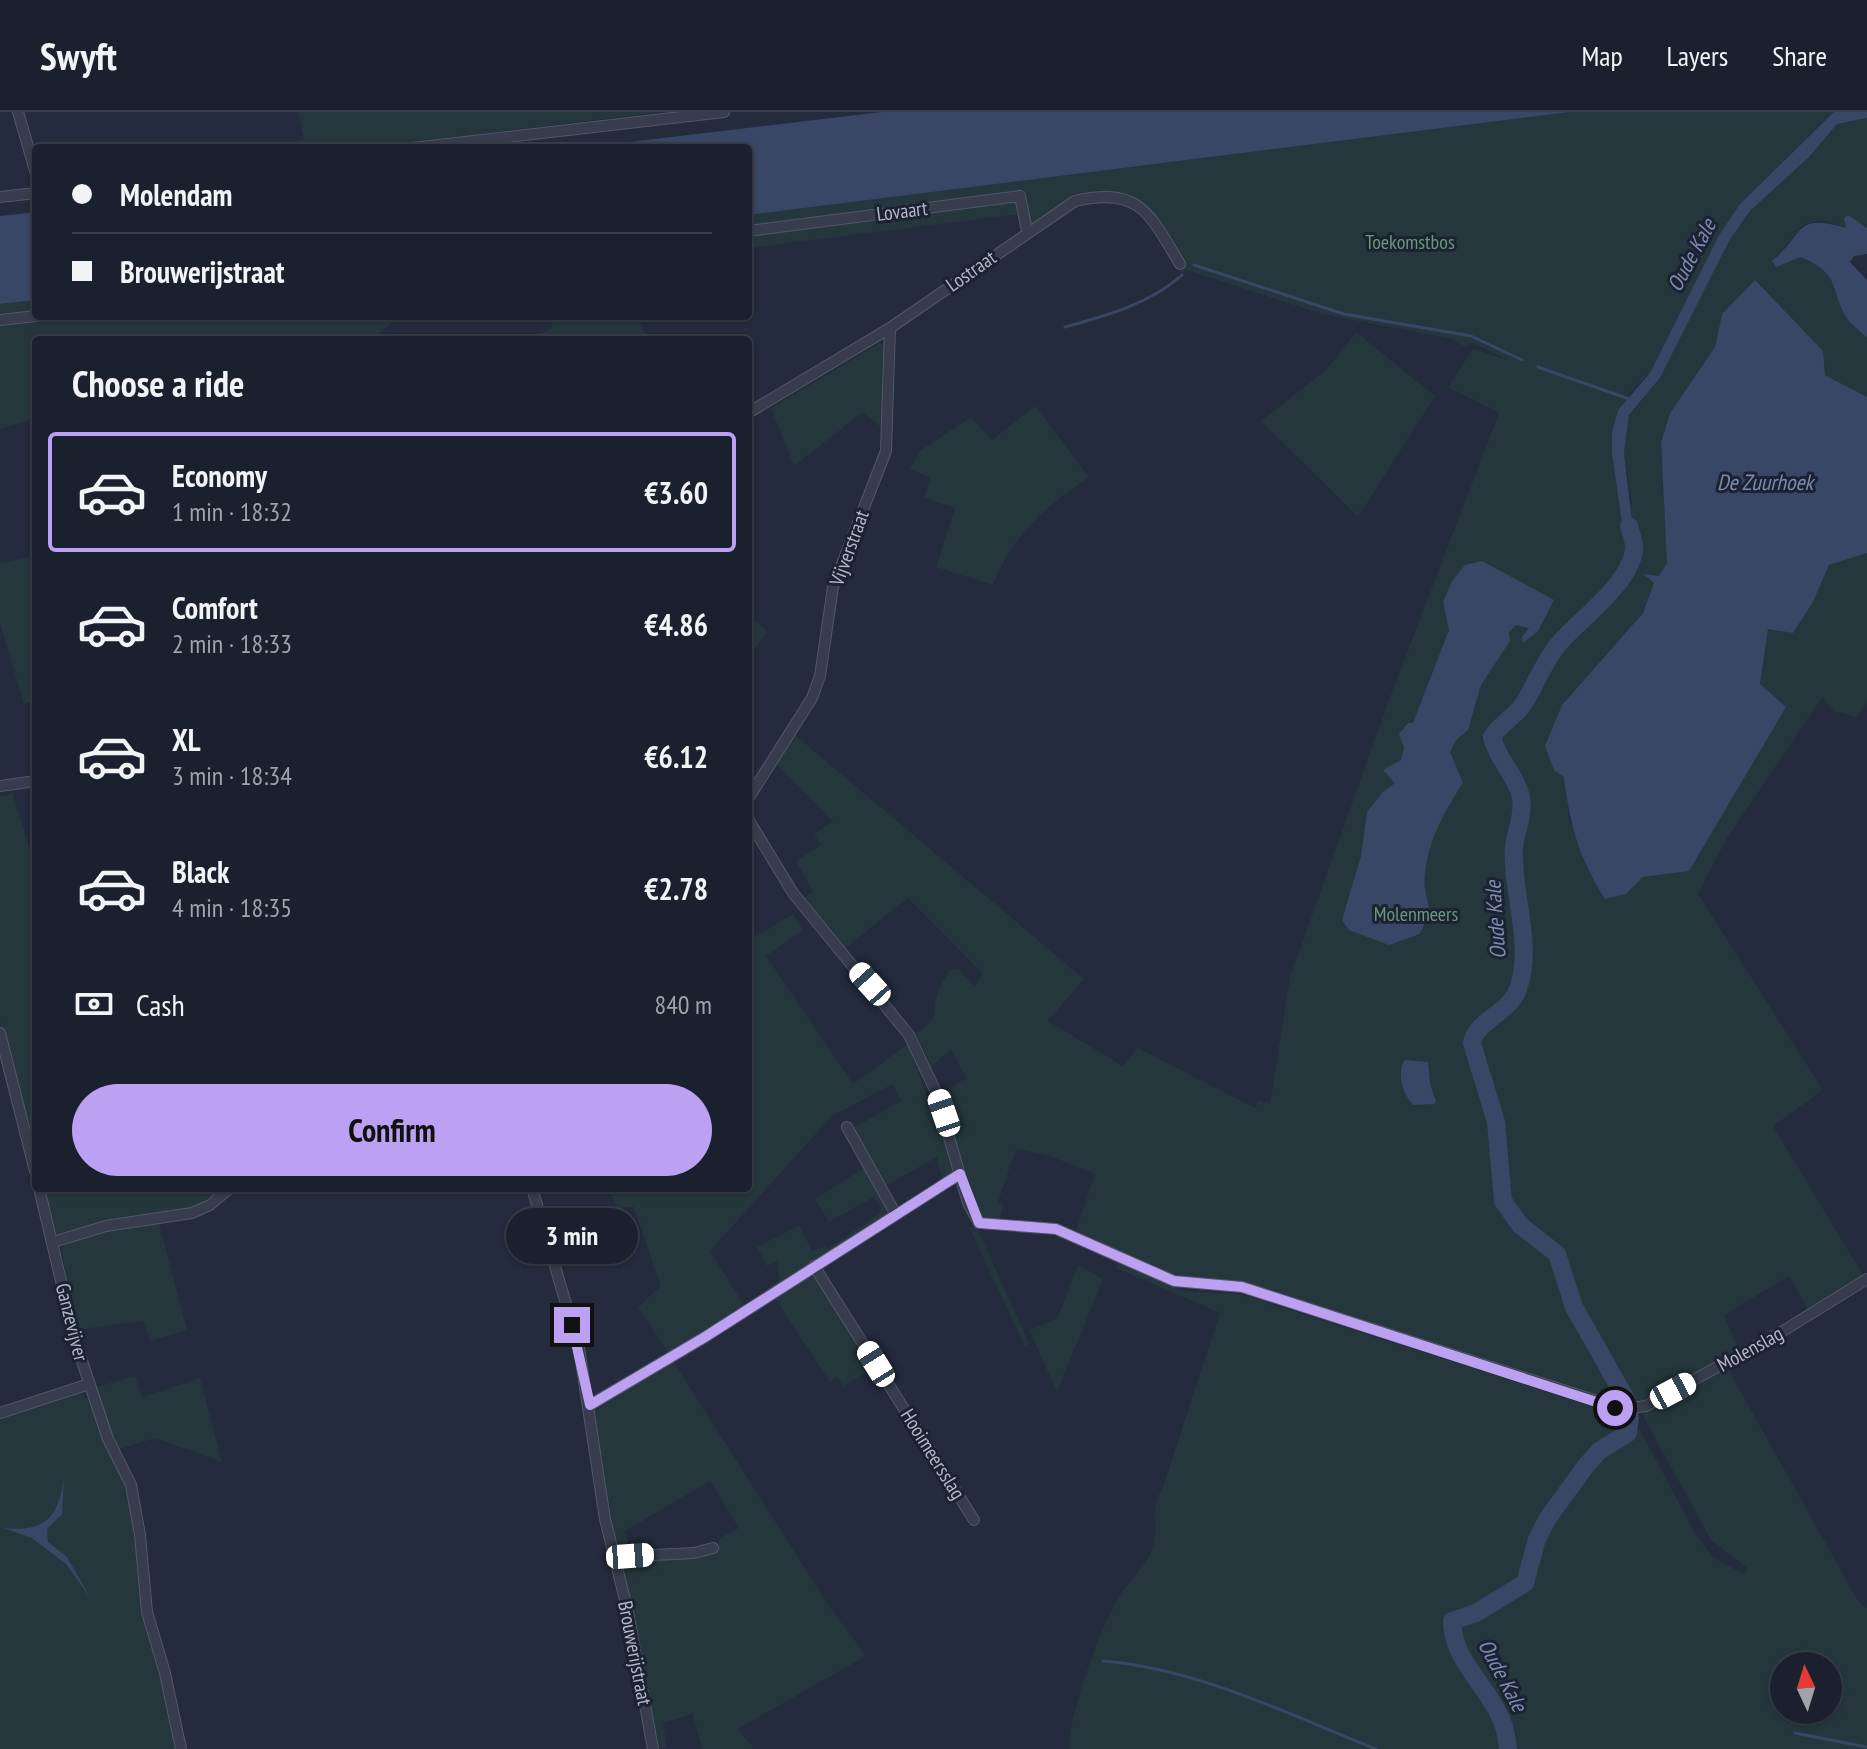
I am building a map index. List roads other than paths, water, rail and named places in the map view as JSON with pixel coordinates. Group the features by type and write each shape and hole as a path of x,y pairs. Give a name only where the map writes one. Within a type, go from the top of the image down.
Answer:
{"street":[{"path":"18,112 32,160"},
{"path":"447,144 724,112"},
{"path":"0,197 32,193"},
{"name":"Lovaart","path":"752,230 1020,196 1027,231"},
{"name":"Lostraat","path":"752,411 890,328 1027,231 1075,201 1104,196 1129,199 1148,212 1180,264"},
{"path":"0,320 32,316"},
{"name":"Vijverstraat","path":"752,793 812,698 820,676 833,587 886,451 890,328"},
{"path":"0,786 32,782"},
{"path":"590,1405 960,1174 936,1092 909,1035 793,893 752,826"},
{"path":"0,1033 32,1159"},
{"path":"847,1127 895,1213"},
{"name":"Molenslag","path":"960,1174 979,1223 1056,1229 1174,1281 1242,1287 1628,1409 1783,1331 1867,1279"},
{"name":"Ganzevijver","path":"40,1192 89,1384 131,1485 140,1535 147,1612 165,1673 181,1749"},
{"path":"53,1242 106,1226 192,1213 210,1205 225,1192"},
{"name":"Brouwerijstraat","path":"533,1192 579,1348 614,1557 628,1612 653,1749"},
{"name":"Hooimeersslag","path":"814,1266 974,1520"},
{"path":"0,1413 89,1384"},
{"path":"614,1557 694,1553 713,1548"}],"water":[{"path":"882,112 1569,112 752,214 752,144 613,144"},
{"path":"1834,112 1867,112 1867,118 1837,124 1810,156 1749,212 1729,241 1660,378 1629,415 1624,453 1635,548 1623,530 1612,453 1612,432 1618,410 1650,373 1719,235 1740,204"},
{"path":"32,212 32,300 0,304 0,216"},
{"path":"1848,215 1867,228 1867,254 1854,256 1850,262 1867,280 1867,338 1847,318 1832,281 1822,269 1801,257 1776,267 1772,261 1808,224 1846,228 1844,218"},
{"name":"De Zuurhoek","path":"1755,280 1823,351 1825,375 1867,397 1867,553 1829,565 1813,602 1793,633 1768,629 1760,684 1786,707 1689,871 1643,877 1626,894 1605,899 1577,841 1564,777 1554,770 1545,746 1562,705 1643,613 1654,583 1643,574 1659,576 1667,563 1661,442 1670,413 1715,347 1722,314"},
{"name":"Molenmeers","path":"1482,561 1554,600 1538,631 1523,643 1522,637 1529,628 1516,625 1509,632 1510,641 1481,685 1468,730 1456,740 1450,752 1463,783 1444,815 1430,850 1425,874 1428,914 1425,923 1420,934 1389,945 1349,930 1342,920 1361,856 1367,812 1382,793 1395,783 1383,770 1401,760 1404,748 1399,734 1408,723 1413,723 1449,630 1443,602 1452,581 1465,565"},
{"path":"1405,1060 1428,1062 1434,1104 1413,1105 1409,1101 1401,1076"},
{"path":"64,1478 62,1514 47,1529 48,1542 67,1557 90,1597 66,1564 32,1538 3,1528 29,1528 47,1520 58,1504"}],"waterway":[{"path":"1194,265 1344,314 1471,336 1522,360"},
{"path":"1065,327 1141,301 1182,275"},
{"path":"1538,367 1629,399"},
{"name":"Oude Kale","path":"1627,1401 1574,1307 1557,1254 1520,1225 1503,1201 1496,1122 1472,1043 1480,1028 1514,997 1524,954 1514,864 1522,804 1516,783 1492,737 1522,706 1557,646 1623,577 1634,550 1629,526"},
{"name":"Oude Kale","path":"1508,1749 1505,1730 1497,1711 1459,1650 1452,1621 1476,1613 1525,1583 1537,1539 1548,1518 1599,1451 1628,1433 1630,1417"},
{"path":"1103,1661 1174,1673 1208,1683 1376,1749"},
{"path":"1795,1733 1867,1747"}],"park label":[{"name":"Toekomstbos","path":"1410,242"}]}
